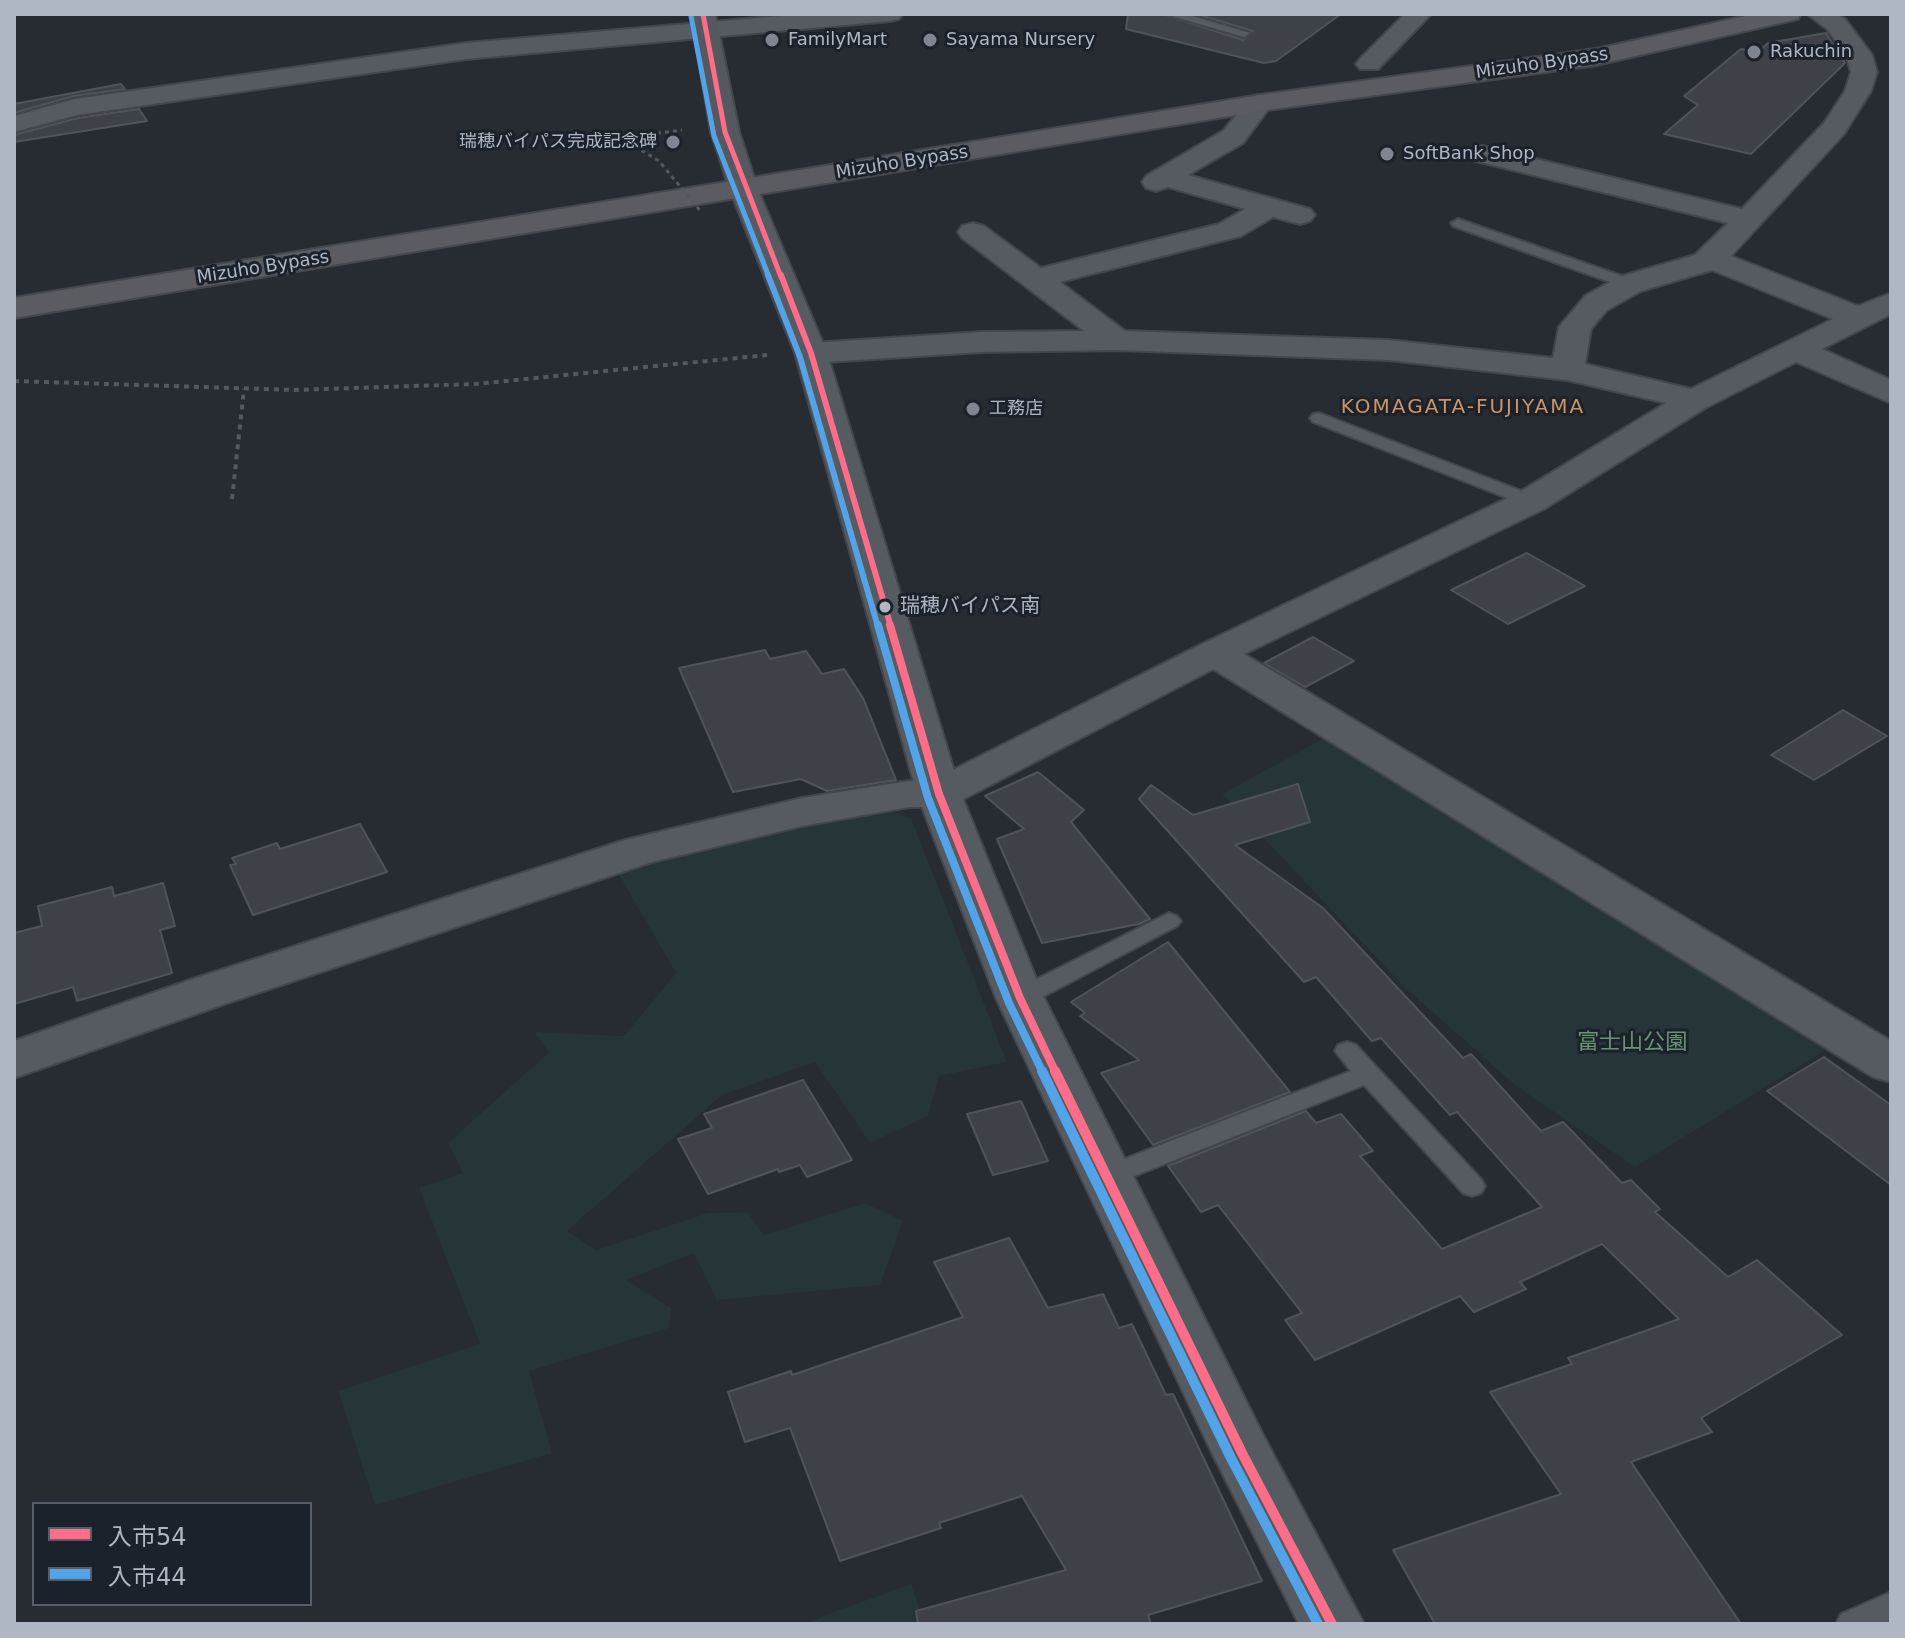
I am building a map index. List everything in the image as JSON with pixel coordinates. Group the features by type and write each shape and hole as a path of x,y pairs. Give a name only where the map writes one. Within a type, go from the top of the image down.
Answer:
{"highway":[{"name":"Mizuho Bypass","path":"14,283 1596,57 1789,14"},
{"name":"Mizuho Bypass","path":"14,308 1428,54"}],"main road":[{"path":"704,22 725,132 740,178"}],"street":[{"path":"14,124 75,107 466,51 704,22 890,14"},
{"path":"1369,64 1419,14"},
{"path":"1567,370 1575,327 1596,303 1630,284 1711,259 1834,128 1858,91 1864,72 1859,55 1836,24 1819,14"},
{"path":"1260,103 1233,137 1160,180 1300,215"},
{"path":"1482,154 1747,219"},
{"path":"740,178 811,353 939,794 1020,998 1242,1453 1332,1624"},
{"path":"1036,279 1230,230 1270,206"},
{"path":"973,232 1117,340"},
{"path":"1711,259 1859,318"},
{"path":"14,1060 213,990 641,850 802,812 909,794 939,794 1214,653 1531,501 1695,400 1891,302"},
{"path":"811,353 982,342 1117,340 1388,350 1567,370 1695,400"},
{"path":"1796,350 1891,393"},
{"path":"1214,653 1891,1064"}],"lane":[{"path":"1171,14 1244,33"},
{"path":"1458,223 1630,284"},
{"path":"1319,418 1531,501"},
{"path":"1020,998 1169,921"},
{"path":"1347,1051 1472,1186"},
{"path":"1105,1177 1368,1074"},
{"path":"1852,1624 1891,1606"}],"path":[{"path":"621,138 683,130"},
{"path":"617,149 621,138"},
{"path":"621,138 659,161 702,213"},
{"path":"14,381 295,390 475,384 718,358 811,353"},
{"path":"232,499 244,389"}],"green space":[{"name":"富士山公園","path":"1328,736 1831,1047 1635,1167 1516,1086 1403,986 1222,794"},
{"path":"882,808 911,818 1007,1062 939,1076 928,1116 870,1143 815,1062 722,1095 567,1231 596,1250 708,1213 747,1212 764,1235 865,1203 903,1221 880,1285 717,1300 694,1253 626,1280 671,1308 669,1328 529,1371 552,1453 375,1505 338,1391 480,1344 419,1188 463,1173 448,1143 549,1052 534,1032 624,1036 676,973 618,873 735,838"},
{"path":"911,1584 925,1624 807,1624 828,1614"}],"building":[{"path":"1128,14 1162,14 1243,40 1253,31 1196,14 1341,14 1276,61 1264,63 1126,29"},
{"path":"1826,33 1845,63 1751,154 1664,134 1698,105 1684,96 1741,49 1758,52 1768,43"},
{"path":"121,84 125,89 74,96 14,113 14,104"},
{"path":"139,109 147,121 14,142 14,135 78,118"},
{"path":"1527,553 1585,586 1508,624 1451,590"},
{"path":"1313,637 1354,661 1305,687 1264,663"},
{"path":"765,650 770,659 806,651 822,674 844,669 863,698 896,780 827,791 801,779 733,792 679,668"},
{"path":"1843,710 1887,736 1814,780 1771,755"},
{"path":"1038,772 1084,810 1071,822 1150,919 1139,924 1042,943 997,839 1024,829 985,796"},
{"path":"1298,784 1310,822 1235,845 1323,908 1463,1058 1471,1054 1541,1131 1563,1122 1622,1183 1631,1180 1660,1209 1655,1212 1728,1277 1757,1260 1842,1335 1701,1418 1712,1432 1631,1462 1741,1624 1435,1624 1393,1550 1561,1494 1490,1392 1572,1364 1568,1358 1679,1319 1602,1244 1520,1282 1526,1289 1474,1312 1460,1296 1315,1360 1285,1320 1302,1313 1218,1205 1201,1212 1168,1166 1306,1111 1316,1123 1341,1114 1373,1151 1360,1156 1442,1249 1542,1207 1457,1112 1450,1115 1381,1038 1372,1041 1316,977 1304,982 1139,799 1151,785 1193,815"},
{"path":"360,824 387,872 253,915 230,865 236,864 232,858 277,843 280,849"},
{"path":"163,883 175,926 160,930 172,973 77,1001 73,987 14,1004 14,933 42,926 38,906 112,887 114,896"},
{"path":"1168,942 1290,1092 1153,1145 1101,1073 1139,1060 1080,1016 1085,1013 1071,1002"},
{"path":"1824,1057 1891,1105 1891,1185 1767,1091"},
{"path":"803,1080 852,1160 807,1177 800,1165 779,1172 778,1169 708,1194 678,1139 712,1128 704,1114"},
{"path":"1021,1101 1048,1161 993,1175 967,1114"},
{"path":"1009,1238 1048,1308 1103,1294 1119,1328 1132,1324 1166,1395 1173,1394 1262,1581 1148,1615 1151,1624 918,1624 916,1611 1066,1570 1022,1496 939,1523 941,1528 840,1561 790,1428 745,1442 728,1392 791,1371 792,1375 963,1317 934,1262"}],"transit line":[{"name":"入市54","path":"703,14 725,132 811,353 939,794 1020,998 1242,1453 1332,1624"},
{"name":"入市44","path":"691,16 714,136 800,357 928,798 1009,1003 1231,1458 1318,1624"}],"place":[{"name":"FamilyMart","path":"772,40"},
{"name":"Sayama Nursery","path":"930,40"},
{"name":"Rakuchin","path":"1754,52"},
{"name":"瑞穂バイパス完成記念碑","path":"673,142"},
{"name":"SoftBank Shop","path":"1387,154"},
{"name":"工務店","path":"973,409"},
{"name":"瑞穂バイパス南","path":"885,607"}],"district":[{"name":"KOMAGATA-FUJIYAMA","path":"1463,408"}]}
